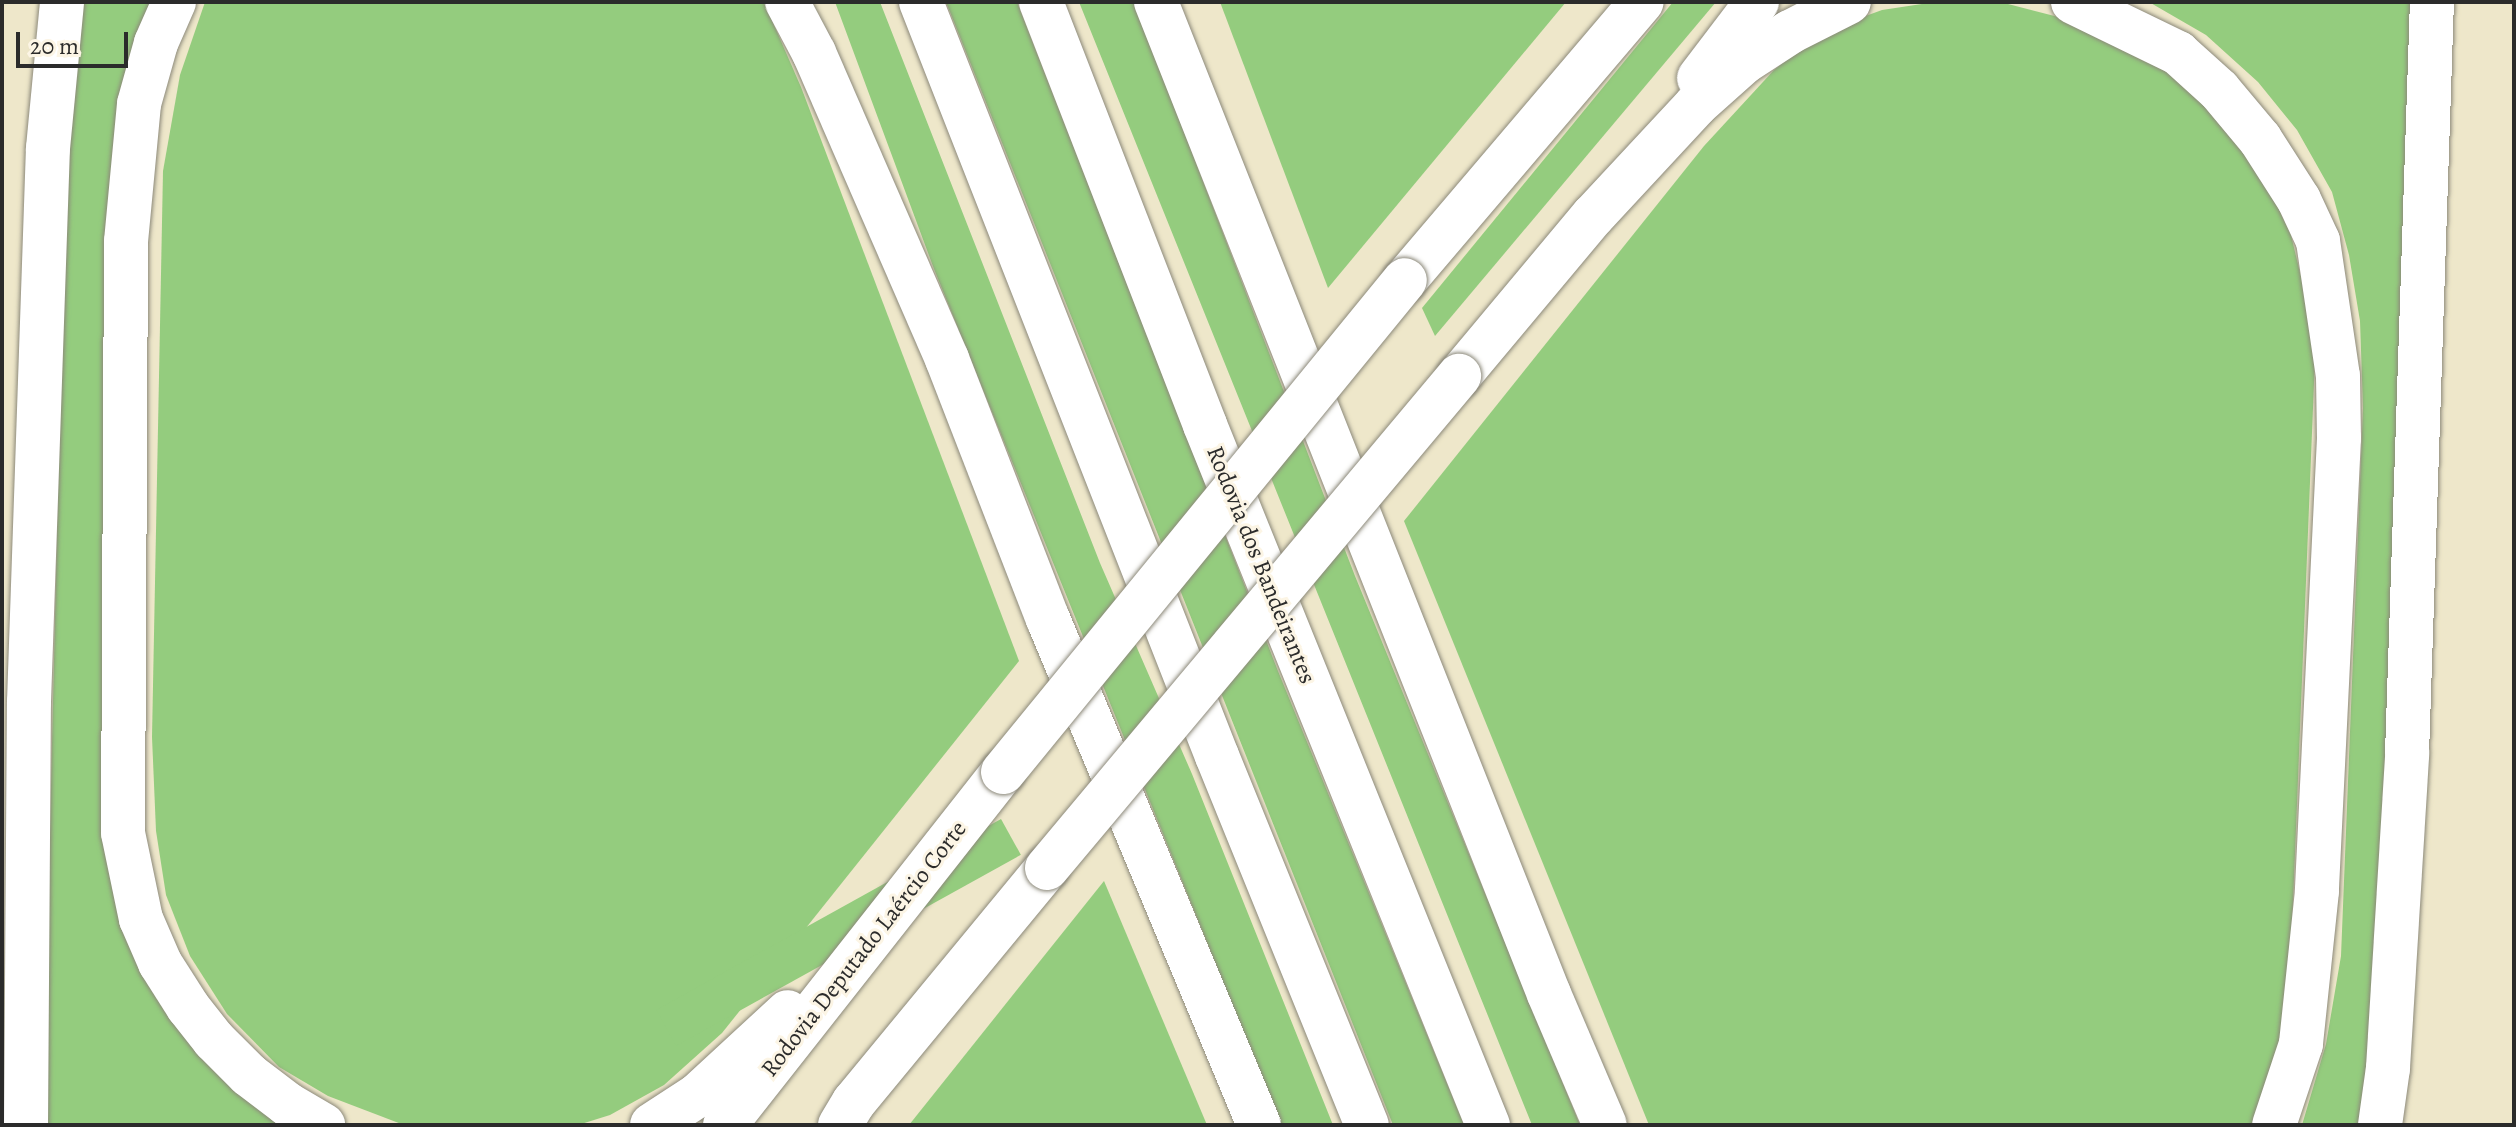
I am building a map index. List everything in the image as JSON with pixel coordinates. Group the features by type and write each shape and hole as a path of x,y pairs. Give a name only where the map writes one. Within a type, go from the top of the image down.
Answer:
{"highway":[{"path":"26,1125 29,702 48,148 62,2"},
{"path":"174,2 156,43 139,104 126,241 123,833 141,919 160,963 188,1007 249,1075 287,1104 323,1125"},
{"path":"787,2 814,53 947,359"},
{"path":"822,2 947,359 1048,619 1259,1125"},
{"path":"921,2 1165,624 1367,1125"},
{"name":"Rodovia dos Bandeirantes","path":"1041,2 1205,425 1488,1125"},
{"path":"1156,2 1549,994 1605,1125"},
{"path":"1555,108 1628,2"},
{"path":"1555,108 1642,2"},
{"path":"843,1117 1047,868 1593,216 1757,2"},
{"path":"1593,216 1696,105 1744,62 1790,32 1849,2"},
{"path":"2073,2 2178,53 2219,90 2260,139 2299,200 2318,241 2338,376 2339,438 2319,860 2311,972 2301,1044 2274,1125"},
{"path":"2380,1125 2388,1068 2407,754 2432,2"},
{"name":"Rodovia Deputado Laércio Corte","path":"725,1125 1003,772 1405,280 1555,108"},
{"path":"652,1125 698,1095 886,921"},
{"path":"1549,994 1617,1125"}],"green space":[{"path":"80,2 155,2 124,902 296,1125 43,1125 65,194"},
{"path":"205,2 764,2 801,87 1019,661 722,1033 664,1085 610,1115 578,1125 404,1125 328,1096 279,1067 227,1014 190,956 166,895 156,831 152,737 163,171 180,75"},
{"path":"835,2 880,2 1100,563 1192,774 1333,1125 1281,1125 934,269"},
{"path":"946,2 1017,2 1278,671 1464,1125 1393,1125"},
{"path":"1079,2 1134,2 1355,576 1580,1125 1532,1125"},
{"path":"1220,2 1566,2 1328,288"},
{"path":"1673,2 1716,2 1435,336 1422,308"},
{"path":"1935,2 2008,4 2074,21 2177,75 2261,172 2291,235 2307,302 2315,358 2289,1002 2273,1074 2254,1125 1649,1125 1404,521 1704,146 1774,70 1822,32 1882,10"},
{"path":"2149,2 2415,2 2391,705 2373,1010 2361,1125 2302,1125 2326,1044 2341,956 2363,408 2360,321 2349,255 2332,192 2297,130 2258,82 2206,35"},
{"path":"1001,819 1021,855 676,1046 656,1010"},
{"path":"1104,881 1207,1125 909,1125"}]}
